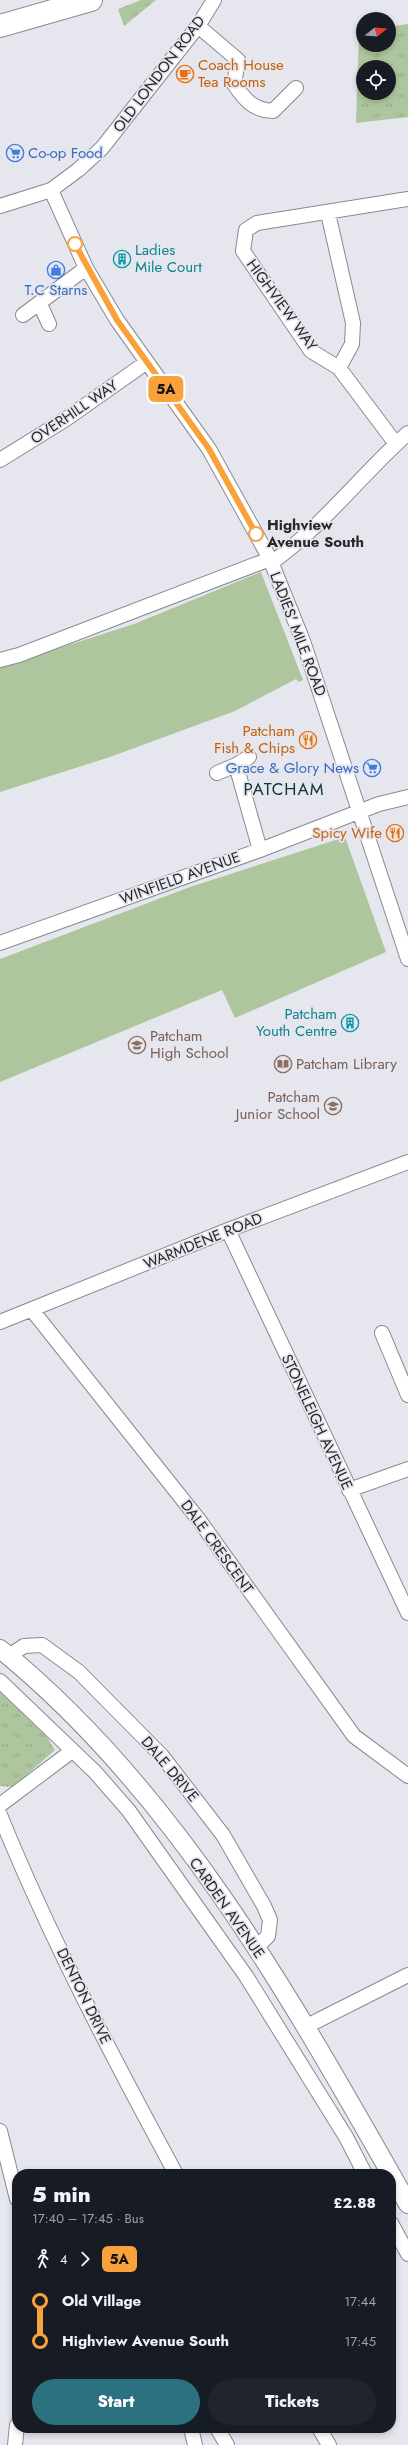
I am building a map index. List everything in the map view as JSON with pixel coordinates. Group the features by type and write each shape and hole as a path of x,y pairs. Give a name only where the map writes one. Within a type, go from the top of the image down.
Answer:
{"highway":[{"path":"0,26 91,0"}],"street":[{"name":"OLD LONDON ROAD","path":"0,206 51,190 78,170 102,148 198,26 214,0"},
{"path":"198,26 238,60 234,84 242,95 260,110 273,111 296,88"},
{"name":"LADIES' MILE ROAD","path":"51,190 86,268 117,320 209,449 271,561 306,648 408,959"},
{"name":"HIGHVIEW WAY","path":"396,444 339,368 311,351 243,251 246,230 257,223 328,213 408,199"},
{"path":"328,213 354,323 352,344 339,368"},
{"path":"23,315 40,304 86,268"},
{"path":"40,304 49,324"},
{"name":"OVERHILL WAY","path":"0,460 66,419 147,362"},
{"path":"0,660 62,639 271,561 295,546 313,530 408,432"},
{"path":"217,773 236,765 249,756"},
{"path":"236,765 260,850"},
{"name":"WINFIELD AVENUE","path":"0,943 260,850 391,800 408,797"},
{"name":"WARMDENE ROAD","path":"0,1322 228,1230 408,1162"},
{"name":"STONELEIGH AVENUE","path":"228,1230 408,1613"},
{"name":"DALE CRESCENT","path":"32,1310 199,1520 354,1736 408,1776"},
{"path":"382,1333 408,1395"},
{"path":"349,1490 408,1469"},
{"name":"DALE DRIVE","path":"4,1652 24,1646 42,1645 79,1672 162,1756 223,1835 264,1906 270,1920 268,1936 256,1948"},
{"name":"CARDEN AVENUE","path":"4,1652 43,1687 130,1777 202,1871 256,1948 306,2026 388,2169"},
{"name":"CARDEN AVENUE","path":"0,1681 95,1772 129,1811 246,1976 346,2137 362,2169"},
{"path":"0,1805 72,1751"},
{"name":"DENTON DRIVE","path":"0,1815 33,1893 87,2002 173,2169"},
{"path":"306,2026 408,1975"},
{"path":"315,2086 334,2074"},
{"path":"0,2130 12,2179"},
{"name":"CARDEN AVENUE","path":"396,2183 408,2204"},
{"path":"396,2232 408,2254"},
{"path":"15,2445 16,2433"},
{"path":"192,2433 194,2445"},
{"path":"220,2433 227,2445"},
{"path":"322,2433 329,2445"}],"green space":[{"path":"141,0 156,0 124,26 118,9"},
{"path":"408,24 408,117 356,123 357,100 396,100 396,60 358,60 358,52 396,52 396,26"},
{"path":"261,572 303,680 299,682 296,679 235,711 110,757 0,792 0,667 134,624"},
{"path":"345,837 386,952 235,1018 222,990 0,1082 0,959 190,887"},
{"path":"0,1691 46,1736 55,1750 13,1787 0,1786"}],"bus line":[{"name":"5A","path":"75,244 86,268 117,320 209,449 256,534"}],"place":[{"name":"Coach House Tea Rooms","path":"185,74"},
{"name":"Co-op Food","path":"15,153"},
{"name":"Ladies Mile Court","path":"122,259"},
{"name":"T.C Starns","path":"56,270"},
{"name":"Highview Avenue South","path":"256,534"},
{"name":"Patcham Fish & Chips","path":"308,740"},
{"name":"Grace & Glory News","path":"372,768"},
{"name":"Spicy Wife","path":"395,833"},
{"name":"Patcham Youth Centre","path":"350,1023"},
{"name":"Patcham High School","path":"137,1045"},
{"name":"Patcham Library","path":"283,1064"},
{"name":"Patcham Junior School","path":"333,1106"}],"district":[{"name":"PATCHAM","path":"284,789"}]}
